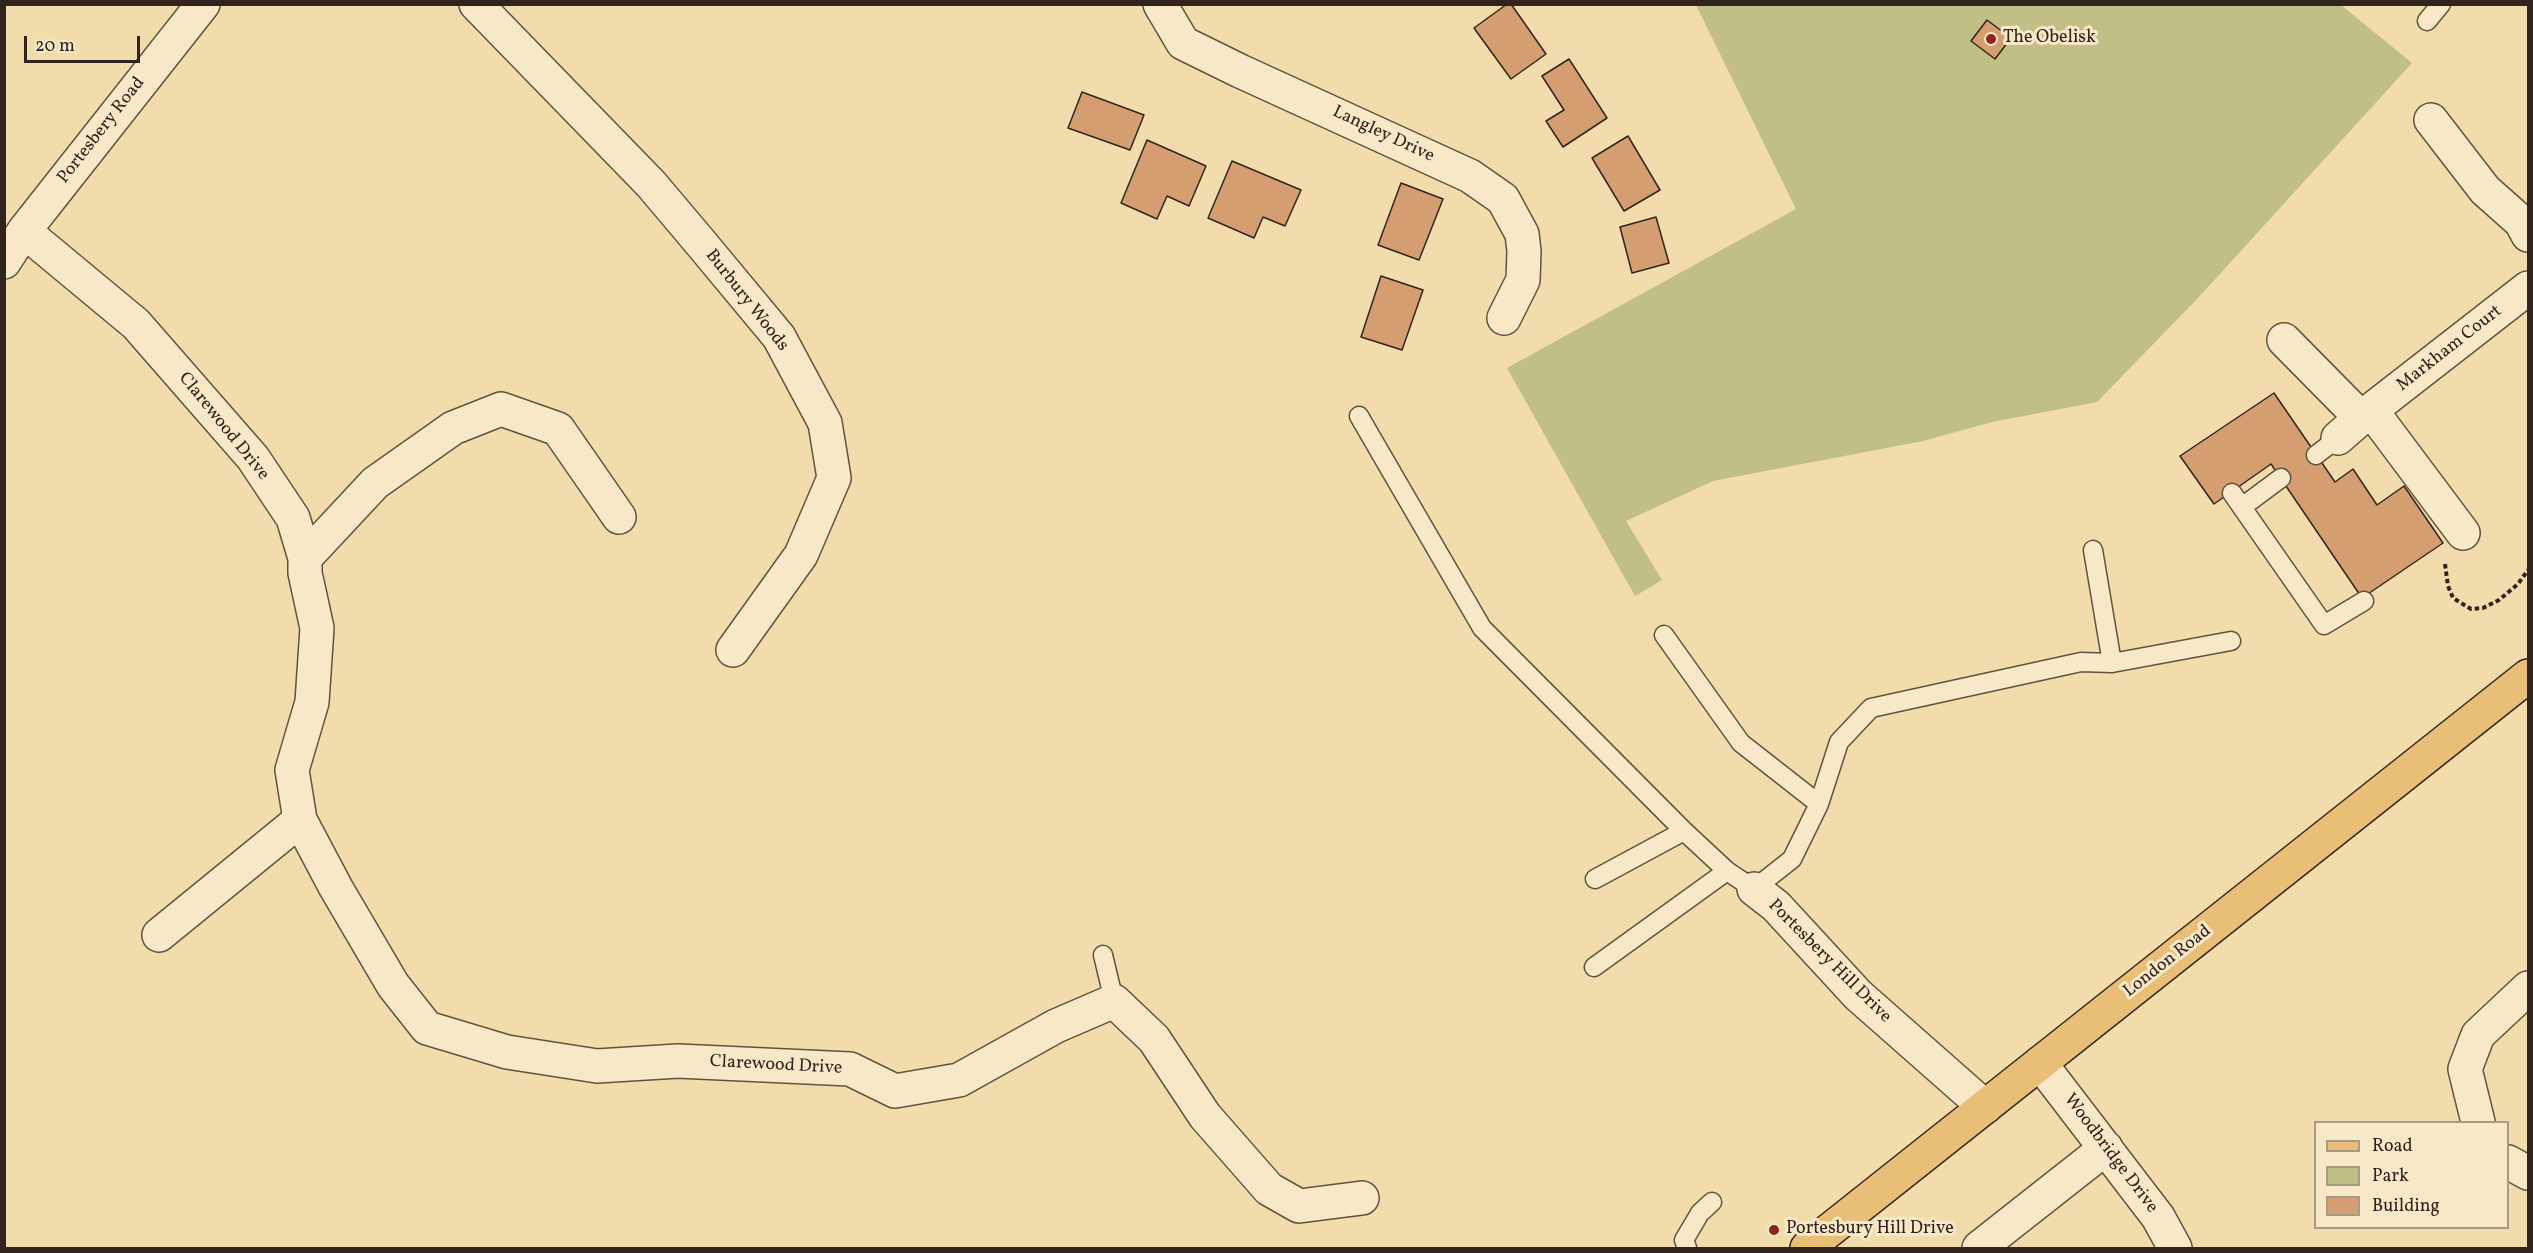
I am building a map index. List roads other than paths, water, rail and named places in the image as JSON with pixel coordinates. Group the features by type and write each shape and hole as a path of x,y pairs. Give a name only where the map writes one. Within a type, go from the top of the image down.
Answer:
{"main road":[{"name":"London Road","path":"1807,1248 2529,676"}],"street":[{"name":"Portesbery Road","path":"4,261 24,231 203,4"},
{"name":"Burbury Woods","path":"476,4 651,184 693,234 779,338 825,423 834,478 801,555 733,650"},
{"name":"Langley Drive","path":"1161,4 1183,43 1470,176 1503,199 1522,234 1524,251 1522,280 1504,318"},
{"path":"2431,120 2485,190 2526,225"},
{"name":"Clarewood Drive","path":"24,231 136,324 253,458 293,518 305,558 305,573 317,628 312,702 292,770 300,820 336,888 393,985 427,1028 507,1052 597,1066 678,1061 850,1069 895,1090 959,1080 1056,1026 1114,1001"},
{"name":"Markham Court","path":"2347,430 2529,288"},
{"path":"2284,340 2347,430 2463,533"},
{"path":"305,558 375,483 453,428 501,409 558,429 619,517"},
{"path":"159,935 300,820"},
{"name":"Portesbery Hill Drive","path":"1754,889 1776,906 1858,995 1985,1107"},
{"path":"2478,1121 2465,1069 2478,1035 2529,988"},
{"path":"1114,1001 1154,1039 1205,1116 1269,1189 1299,1206 1362,1198"},
{"name":"Woodbridge Drive","path":"2040,1063 2158,1217 2175,1248"},
{"path":"1979,1248 2106,1148"},
{"path":"2509,1163 2529,1173"}],"lane":[{"path":"2427,21 2441,4"},
{"path":"1359,416 1482,628 1684,831 1727,870 1754,889 1792,860 1819,804 1839,742 1871,708 2081,662 2112,663 2231,641"},
{"path":"2281,478 2237,500 2324,626 2364,600"},
{"path":"2093,550 2112,663"},
{"path":"1664,635 1741,743 1819,804"},
{"path":"1595,879 1684,831"},
{"path":"1594,967 1727,870"},
{"path":"1103,955 1114,1001"},
{"path":"1687,1248 1684,1240 1700,1214 1712,1202"}],"place":[{"name":"The Obelisk","path":"1991,39"},
{"name":"Portesbury Hill Drive","path":"1774,1230"}]}
